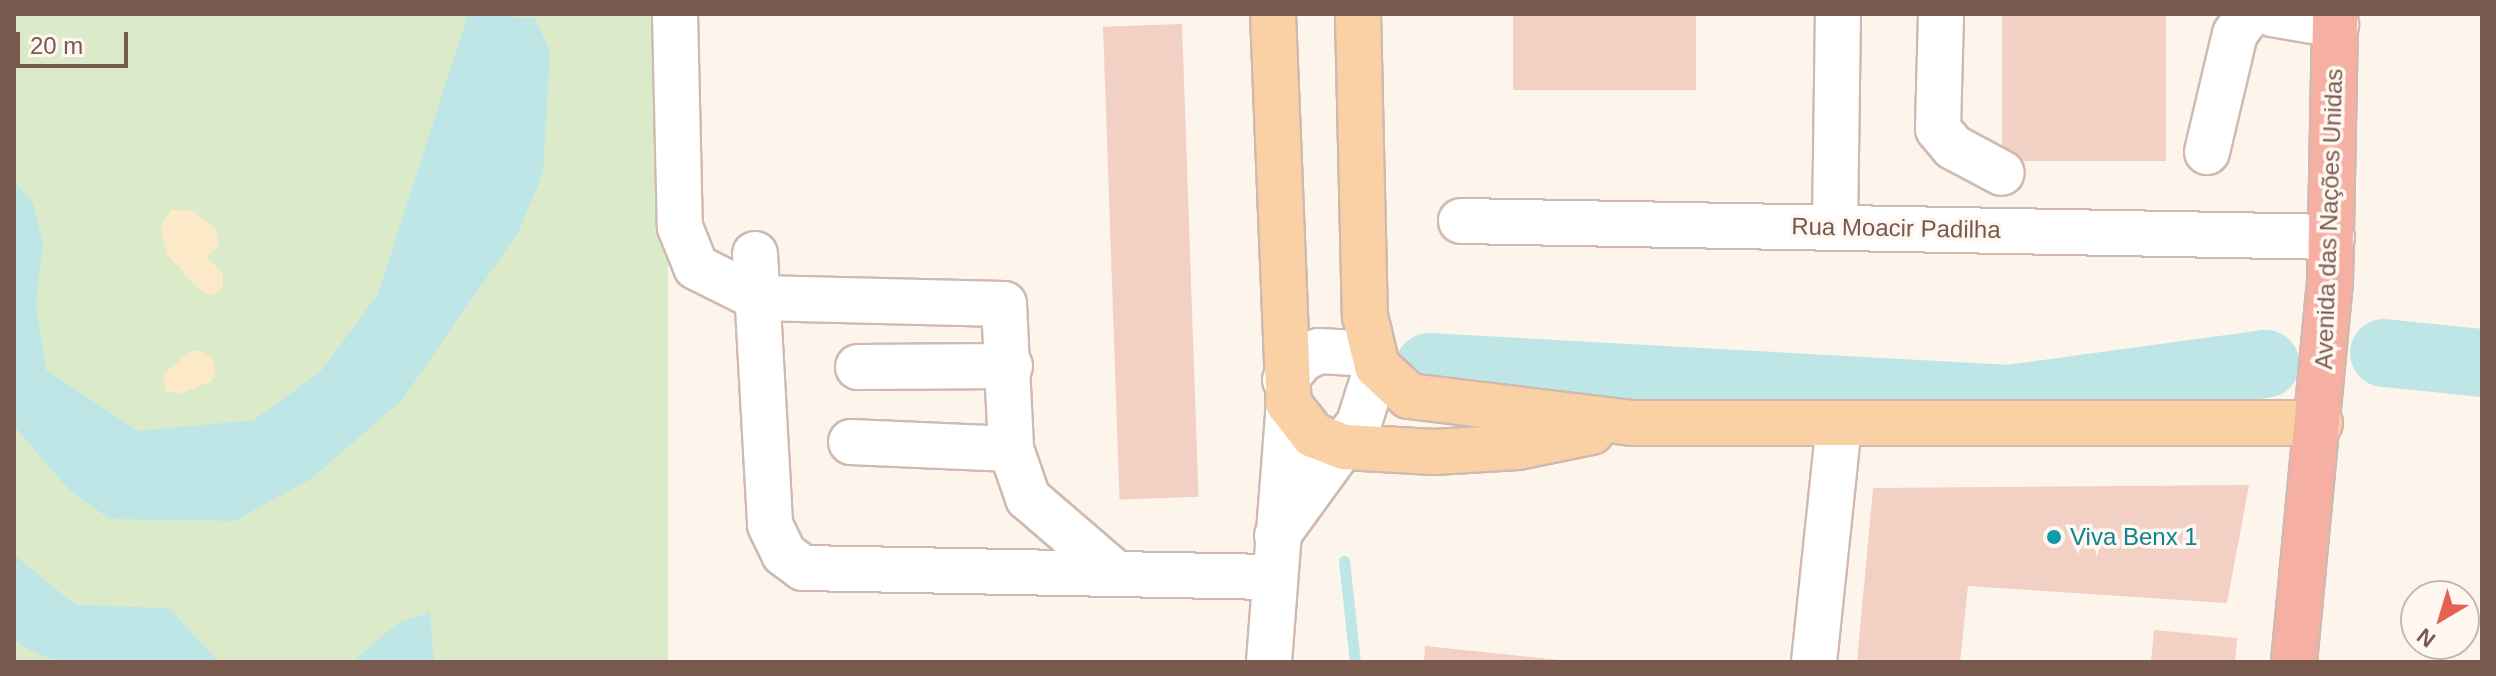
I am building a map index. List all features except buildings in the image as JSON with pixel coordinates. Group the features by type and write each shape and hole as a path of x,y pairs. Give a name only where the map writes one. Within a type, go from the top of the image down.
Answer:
{"highway":[{"name":"Avenida das Nações Unidas","path":"2294,662 2322,404 2330,283 2336,20"}],"main road":[{"path":"1273,14 1287,392 1313,435 1345,447 1434,452 1518,447 1632,423"},
{"path":"1358,14 1365,316 1374,360 1391,383 1421,399 1632,423 1839,426 2322,404"}],"street":[{"path":"675,14 683,242 696,267 758,298 999,301 1007,308 1011,449 1028,498 1113,571"},
{"path":"1835,226 1838,14"},
{"path":"1941,14 1938,129 1953,147 2002,173"},
{"path":"2207,152 2235,34 2249,14"},
{"path":"2272,14 2336,20"},
{"name":"Rua Moacir Padilha","path":"1461,221 2332,237"},
{"path":"755,254 770,525 784,554 803,568 986,575 1113,571 1203,579 1276,557 1367,408 1374,360 1319,351 1301,360 1287,392 1276,557 1269,662"},
{"path":"858,367 1010,366"},
{"path":"1814,662 1839,426"},
{"path":"851,442 1011,449"}],"green space":[{"path":"14,14 668,14 668,662 14,662"}],"sand":[{"path":"171,210 192,210 216,229 219,245 206,257 223,273 223,288 212,295 201,291 167,255 160,228"},
{"path":"199,350 211,356 216,372 212,381 180,394 165,391 163,375 189,352"}],"water":[{"path":"468,14 535,18 550,51 543,173 519,231 402,400 311,479 234,521 110,519 70,491 14,426 14,181 33,203 43,243 36,304 46,370 138,431 254,420 320,372 378,294"},
{"path":"14,555 76,605 169,608 219,662 60,662 27,649 14,639"},
{"path":"430,612 434,662 352,662 398,623"}],"waterway":[{"path":"2384,353 2482,363"},
{"path":"1429,367 2009,399 2266,364"},
{"path":"1344,561 1355,662"}],"place":[{"name":"Viva Benx 1","path":"2054,537"}]}
